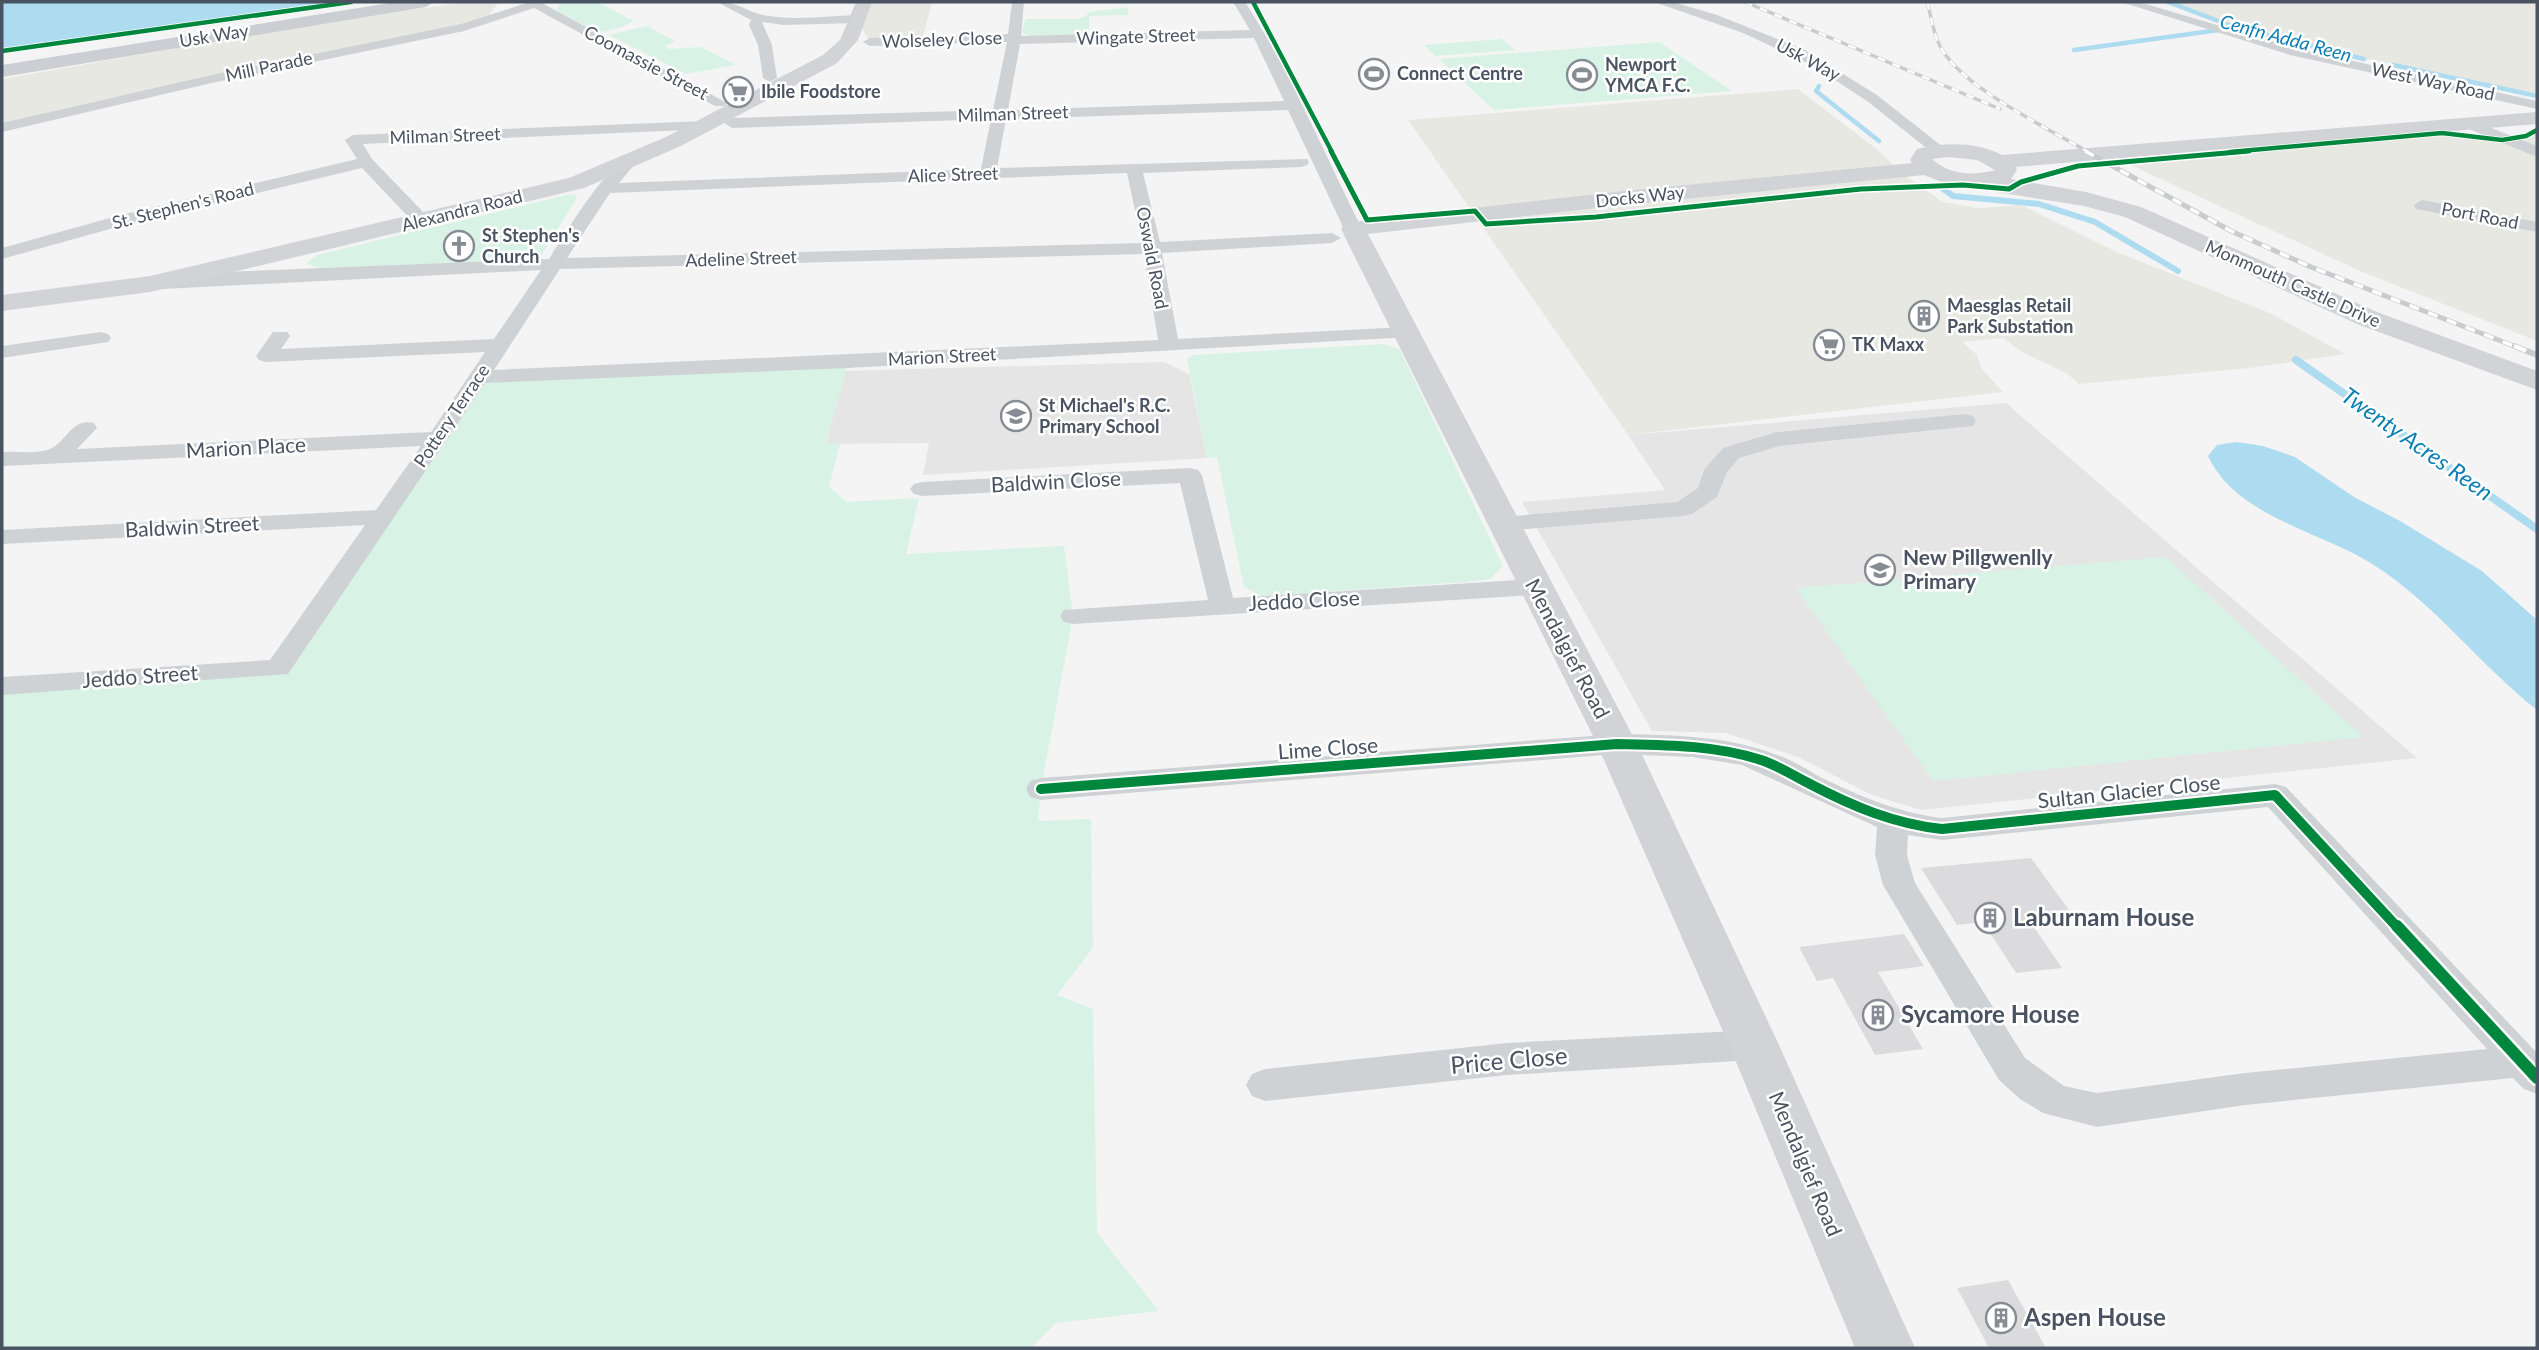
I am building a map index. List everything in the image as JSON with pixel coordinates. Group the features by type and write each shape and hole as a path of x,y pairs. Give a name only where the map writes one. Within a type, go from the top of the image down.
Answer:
{"main road":[{"name":"Usk Way","path":"2,54 373,2"},
{"name":"Usk Way","path":"2,71 426,2"}],"street":[{"path":"723,2 758,18 784,21 860,10"},
{"path":"988,173 1014,39 1018,2"},
{"name":"Mendalgief Road","path":"1239,2 1259,33 1294,105 1343,233 1404,333 1617,744 1754,1045 1885,1348"},
{"name":"Usk Way","path":"1660,2 1716,19 1798,52 1879,102 1934,160"},
{"name":"West Way Road","path":"2127,2 2295,52 2537,106"},
{"name":"Coomassie Street","path":"536,4 720,103"},
{"name":"Mill Parade","path":"2,128 216,78 464,27 536,4"},
{"name":"Alexandra Road","path":"2,303 150,284 576,183 626,165 705,126 845,49 853,38 860,10"},
{"path":"758,18 755,25 765,45 770,78"},
{"name":"Wingate Street","path":"1014,39 1259,33"},
{"name":"Wolseley Close","path":"870,43 1014,39"},
{"name":"Milman Street","path":"732,123 1294,105"},
{"name":"Docks Way","path":"1343,233 1691,191 1973,153 2002,167 2537,118"},
{"path":"2469,124 2537,152"},
{"name":"Milman Street","path":"366,162 353,140 705,126"},
{"name":"Docks Way","path":"1934,160 1947,176 1976,180 1996,178 2002,167"},
{"path":"366,162 422,221"},
{"name":"St. Stephen's Road","path":"2,254 123,220 366,162"},
{"name":"Alice Street","path":"605,188 1301,162"},
{"name":"Pottery Terrace","path":"278,668 438,438 605,188 626,165"},
{"name":"Monmouth Castle Drive","path":"2002,167 2048,192"},
{"name":"Oswald Road","path":"1134,169 1152,247 1169,346"},
{"name":"Monmouth Castle Drive","path":"1976,180 2048,192 2133,212 2367,318 2537,381"},
{"name":"Port Road","path":"2422,205 2537,227"},
{"name":"Adeline Street","path":"150,284 237,277 555,264 1152,247 1343,233"},
{"name":"Marion Street","path":"479,377 1404,333"},
{"path":"280,336 266,356 500,345"},
{"path":"2,352 101,338"},
{"path":"1502,524 1683,509 1709,492 1716,470 1731,453 1777,439 1965,421"},
{"path":"55,457 86,428"},
{"name":"Marion Place","path":"2,459 438,438"},
{"name":"Baldwin Close","path":"922,489 1190,475 1222,605"},
{"name":"Baldwin Street","path":"2,537 383,517"},
{"name":"Jeddo Close","path":"1073,616 1534,587"},
{"name":"Jeddo Street","path":"2,686 278,668"},
{"name":"Lime Close","path":"1041,789 1617,744"},
{"name":"Sultan Glacier Close","path":"1617,744 1689,745 1749,756 1768,762 1855,807 1893,822 1942,829 2276,795 2529,1070"},
{"path":"1893,822 1891,855 1899,885 2012,1069 2033,1087 2056,1101 2097,1110 2245,1090 2529,1070"},
{"name":"Price Close","path":"1265,1085 1507,1059 1754,1045"}],"shaded area":[{"path":"465,2 499,2 489,14 494,16 481,21 2,125 2,79 313,24"},
{"path":"864,2 932,2 922,41 870,42 856,19"},
{"path":"2168,2 2537,2 2537,96 2288,42 2234,27"},
{"path":"1798,89 1879,151 1900,172 1943,202 1978,208 2021,205 2119,253 2270,313 2345,354 2250,368 2079,384 2066,373 2022,352 2003,338 1963,342 1976,354 1982,369 2003,392 1628,435 1408,120"},
{"path":"2537,130 2537,341 2360,271 2126,163 2237,153 2270,147 2442,133 2492,141 2523,139"},
{"name":"St Michael's R.C. Primary School","path":"1164,362 1189,374 1207,458 923,475 929,443 826,444 845,371"},
{"name":"New Pillgwenlly Primary","path":"2006,403 2417,758 1921,810 1872,795 1798,757 1726,733 1652,731 1522,502 1665,490 1628,435"}],"green space":[{"path":"561,2 597,2 634,21 598,33 556,10"},
{"path":"1128,7 1128,15 1089,16 1089,35 1029,36 1021,32 1026,19 1077,19 1089,12"},
{"path":"647,26 675,41 665,46 669,49 701,47 736,65 686,74 609,35"},
{"path":"1502,39 1515,50 1435,56 1424,45"},
{"name":"Newport YMCA F.C.","path":"1659,42 1732,91 1494,110 1439,59"},
{"path":"571,194 577,198 540,257 526,262 319,268 306,263 317,255"},
{"path":"1384,344 1400,350 1503,566 1490,579 1466,582 1261,596 1244,587 1217,457 1207,458 1187,359 1193,355"},
{"path":"848,362 826,443 840,444 829,487 847,502 919,498 906,554 1064,546 1073,616 1041,789 1038,821 1091,819 1093,948 1057,995 1093,1009 1097,1233 1159,1311 1056,1323 1031,1348 2,1348 2,686 278,668 479,377"},
{"path":"2166,557 2363,737 1933,781 1796,588"}],"water":[{"path":"2,2 342,2 2,49"},
{"path":"2237,442 2263,446 2295,457 2354,497 2400,521 2482,571 2537,620 2537,710 2418,598 2374,565 2282,521 2238,494 2221,477 2208,456 2217,445"}],"building":[{"name":"Laburnam House","path":"2031,858 2069,910 2025,914 2062,968 2016,973 1983,922 1957,925 1921,868"},
{"name":"Sycamore House","path":"1904,934 1924,966 1878,972 1923,1049 1875,1055 1833,978 1817,981 1799,947"},
{"name":"Aspen House","path":"2008,1280 2046,1348 1989,1348 1957,1288"}],"waterway":[{"name":"Cenfn Adda Reen","path":"2168,2 2234,27 2364,59"},
{"path":"2074,50 2226,29"},
{"name":"Cenfn Adda Reen","path":"2393,65 2537,96"},
{"name":"Twenty Acres Reen","path":"1819,86 1816,91 1879,141"},
{"name":"Twenty Acres Reen","path":"1942,188 1953,196 2039,204 2095,222 2178,271"},
{"name":"Twenty Acres Reen","path":"2296,360 2537,529"}],"railway":[{"path":"1745,2 2000,109"},
{"path":"1927,2 1939,44 1949,60 1965,75 2006,105 2088,152"},
{"path":"2085,151 2231,231 2311,267 2519,348"},
{"path":"2514,346 2537,355"}],"cycle path":[{"path":"2,51 351,2"},
{"path":"1253,2 1367,220 1475,211 1486,224 1596,217 1861,189 1963,185 2009,189 2021,182 2078,166 2442,133 2502,140 2526,136 2537,130"},
{"path":"1041,789 1617,744 1692,746 1746,755 1775,766 1856,807 1888,819 1942,829 2275,795 2537,1078"}],"place":[{"name":"Connect Centre","path":"1374,74"},
{"name":"Newport YMCA F.C.","path":"1582,75"},
{"name":"Ibile Foodstore","path":"738,92"},
{"name":"St Stephen's Church","path":"459,246"},
{"name":"Maesglas Retail Park Substation","path":"1924,316"},
{"name":"TK Maxx","path":"1829,345"},
{"name":"St Michael's R.C. Primary School","path":"1016,416"},
{"name":"New Pillgwenlly Primary","path":"1880,570"},
{"name":"Laburnam House","path":"1990,918"},
{"name":"Sycamore House","path":"1878,1015"},
{"name":"Aspen House","path":"2001,1318"}]}
